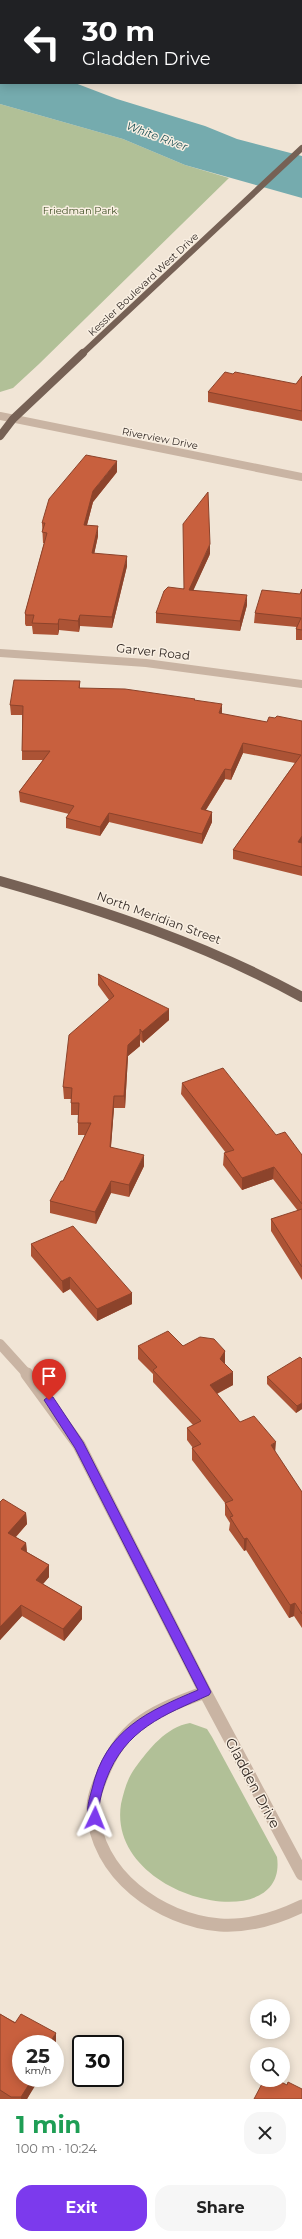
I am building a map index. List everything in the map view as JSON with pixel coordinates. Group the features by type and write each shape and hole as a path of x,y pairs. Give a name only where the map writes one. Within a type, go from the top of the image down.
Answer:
{"main road":[{"name":"Kessler Boulevard West Drive","path":"0,436 14,419 302,148"},
{"name":"North Meridian Street","path":"0,881 108,911 155,928 232,960 302,997"}],"street":[{"name":"Riverview Drive","path":"0,416 302,476"},
{"name":"Garver Road","path":"0,653 153,664 302,684"},
{"name":"Gladden Drive","path":"0,1344 33,1380 76,1439 205,1692 302,1874"},
{"path":"205,1692 143,1721 130,1730 118,1744 99,1781 93,1807 96,1828 101,1844 123,1878 134,1890 167,1911 194,1920 222,1925 249,1924 266,1920 302,1906"}],"green space":[{"name":"Friedman Park","path":"0,104 123,139 185,165 229,178 39,364 13,388 0,392"},
{"path":"190,1723 207,1729 277,1857 273,1882 256,1897 229,1902 198,1897 167,1884 141,1864 124,1837 121,1804 126,1785 132,1772 152,1746 166,1734 181,1725"}],"water":[{"name":"White River","path":"0,84 78,84 117,99 205,126 237,139 302,156 302,198 185,165 123,139 0,104"}],"building":[{"path":"225,372 233,374 235,372 296,384 302,376 302,411 208,392"},
{"path":"86,455 117,461 93,491 84,525 98,526 92,553 127,556 112,617 80,615 78,621 59,619 58,624 32,623 34,615 26,615 25,613 47,533 42,532 45,523 42,523 49,499"},
{"path":"208,492 210,544 189,590 247,595 240,621 156,613 164,591 168,587 184,589 183,524"},
{"path":"302,589 302,630 296,629 301,618 255,613 262,590 300,594"},
{"path":"14,680 80,681 79,688 125,689 222,704 219,713 267,722 269,717 275,718 277,716 302,721 302,836 298,842 302,843 302,867 233,850 301,755 243,743 231,770 225,769 201,809 212,812 202,834 109,813 100,827 66,818 74,806 19,792 50,751 22,751 23,706 10,705"},
{"path":"98,974 169,1009 142,1032 140,1029 140,1034 128,1045 124,1096 114,1096 110,1147 144,1155 129,1185 111,1181 95,1212 50,1201 61,1181 63,1181 91,1123 78,1123 79,1103 71,1103 72,1088 63,1087 69,1035 114,996"},
{"path":"223,1068 276,1135 285,1132 302,1155 302,1204 274,1167 242,1178 224,1153 234,1150 182,1083"},
{"path":"302,1209 302,1267 271,1219"},
{"path":"73,1226 132,1293 97,1309 70,1277 62,1281 31,1244"},
{"path":"168,1331 183,1346 200,1337 214,1339 225,1351 220,1359 233,1372 210,1385 240,1422 254,1416 276,1442 271,1445 302,1492 302,1614 295,1603 290,1605 247,1538 244,1539 230,1517 233,1516 225,1503 233,1500 192,1448 201,1444 187,1428 201,1421 153,1370 157,1367 138,1346"},
{"path":"300,1357 302,1359 302,1403 297,1406 267,1377"},
{"path":"3,1499 26,1513 8,1533 26,1543 21,1549 49,1565 36,1580 82,1607 63,1629 21,1605 0,1627 0,1502"},
{"path":"0,2014 15,2023 21,2014 56,2033 55,2035 12,2035 12,2087 27,2087 21,2097 11,2097 0,2090"},
{"path":"290,2083 302,2089 302,2099 254,2099 260,2087 290,2087"}],"route":[{"path":"49,1400 79,1445 205,1692 163,1710 130,1730 118,1744 99,1781 93,1807 95,1818"}]}
